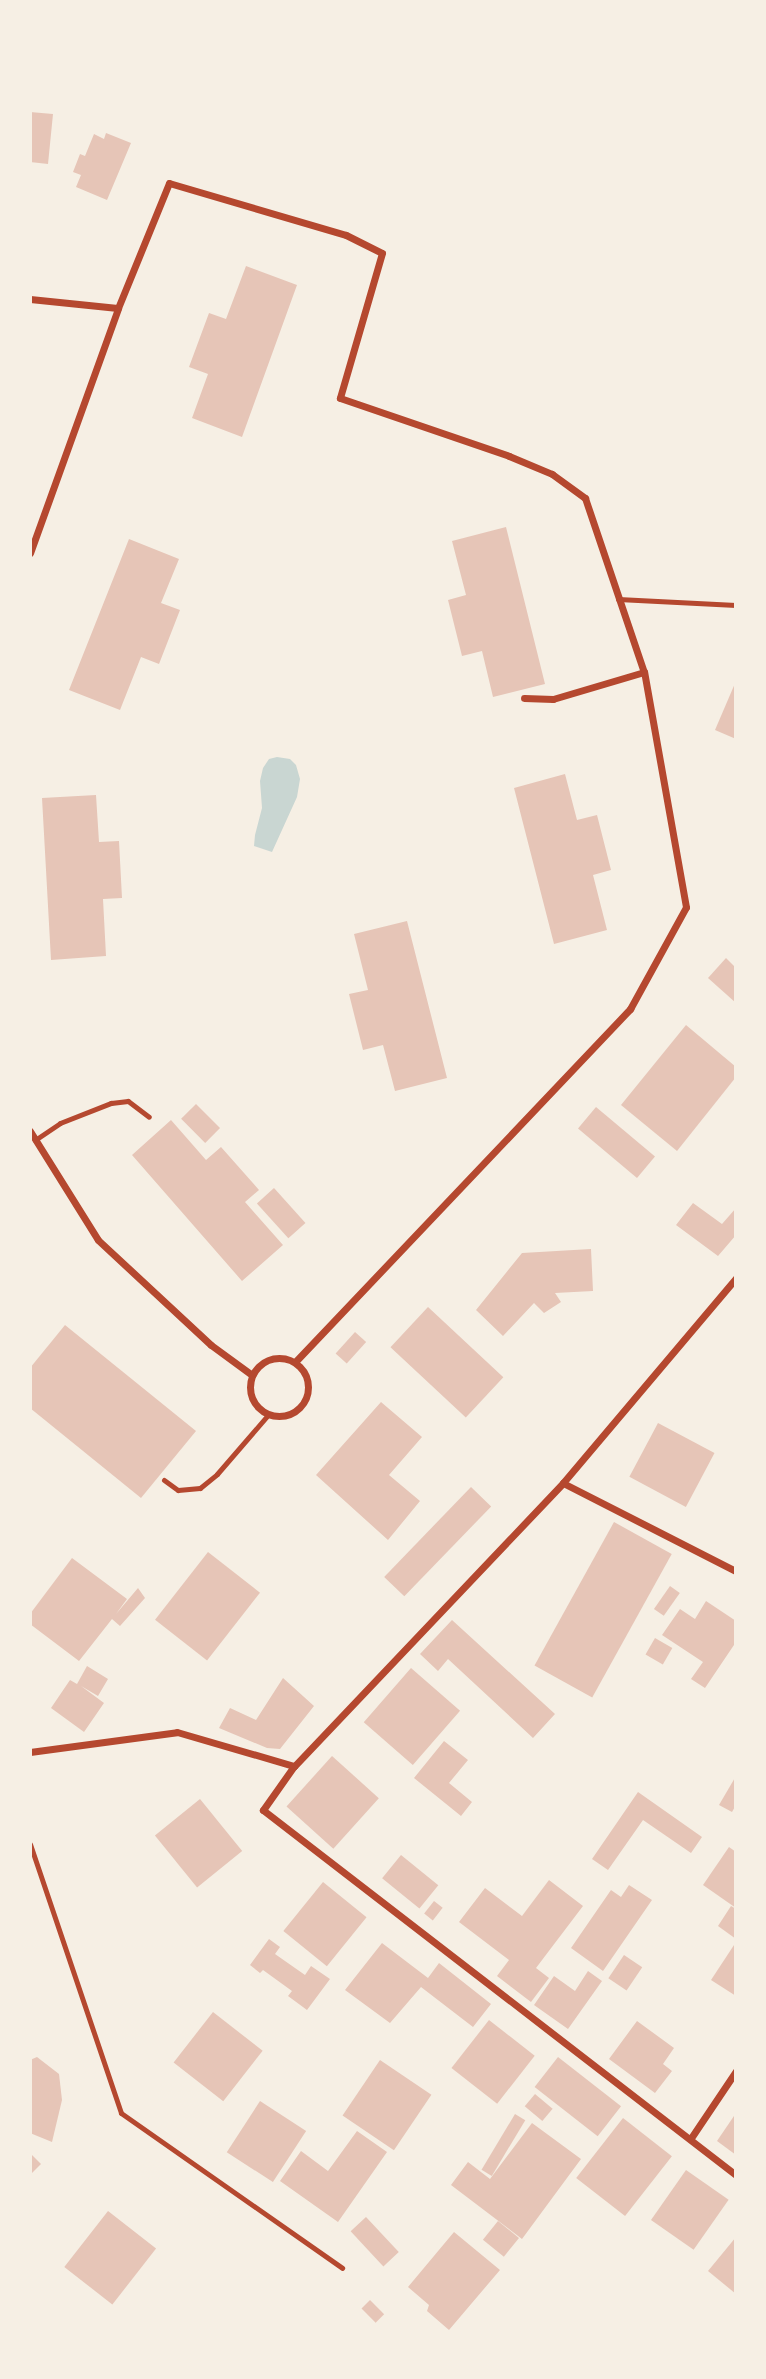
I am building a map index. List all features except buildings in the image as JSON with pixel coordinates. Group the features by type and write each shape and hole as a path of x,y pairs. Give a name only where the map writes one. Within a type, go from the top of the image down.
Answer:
{"street":[{"path":"30,552 118,308 169,183 346,235 382,253 340,398 509,456 552,474 585,498 618,600 635,639 644,672 686,907 631,1009 295,1362"},
{"path":"30,299 118,308"},
{"path":"524,698 553,699 644,672"},
{"path":"30,1131 98,1240 211,1345 252,1375"},
{"path":"736,1278 563,1483 294,1766 263,1810 736,2175"},
{"path":"279,1357 295,1362 305,1375 308,1391 301,1406 287,1415 268,1415 257,1406 250,1391 252,1375 263,1362 279,1357"},
{"path":"563,1483 736,1571"},
{"path":"30,1752 177,1732 294,1766"},
{"path":"691,2138 736,2071"}],"lane":[{"path":"618,600 736,605"},
{"path":"35,1140 60,1123 111,1102 128,1101 149,1117"},
{"path":"164,1480 178,1490 200,1488 217,1474 268,1415"},
{"path":"30,1843 121,2113 342,2268"}],"shaded area":[{"path":"269,759 290,759 296,765 300,779 297,797 272,852 254,846 262,808 260,781 263,768"}]}
